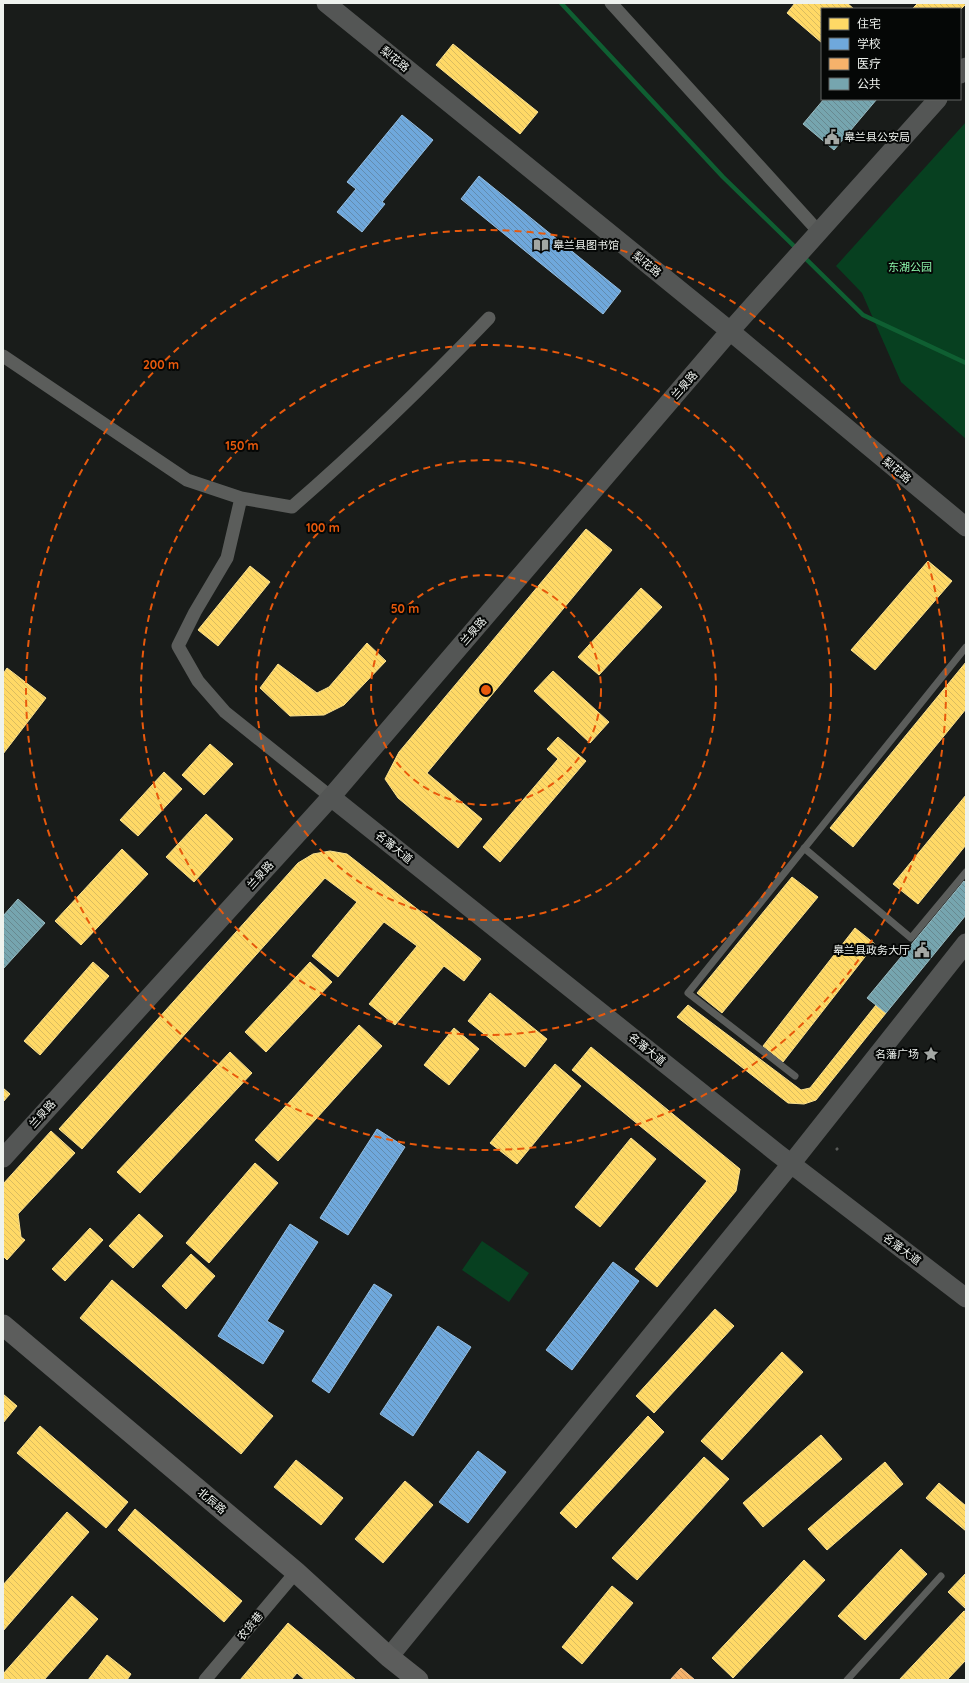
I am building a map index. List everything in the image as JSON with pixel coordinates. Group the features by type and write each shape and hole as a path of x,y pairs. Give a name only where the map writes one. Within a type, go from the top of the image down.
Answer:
{"main road":[{"name":"北辰路","path":"3,1325 296,1572 389,1657 418,1680"}],"street":[{"name":"梨花路","path":"326,3 730,331 966,527"},
{"path":"611,3 814,237"},
{"name":"兰泉路","path":"3,1158 331,797 730,331 937,100"},
{"path":"3,356 187,480 241,498 292,507 364,442 433,376 489,318"},
{"path":"241,498 227,558 195,612 178,646 198,682 225,712 331,797"},
{"name":"名藩大道","path":"331,797 791,1164 966,1298"},
{"path":"389,1657 791,1164 966,943"},
{"name":"农货巷","path":"204,1680 296,1572"}],"lane":[{"path":"795,1076 688,994 966,647"},
{"path":"804,848 911,938 966,872"},
{"path":"847,1680 941,1576"}],"green space":[{"name":"东湖公园","path":"966,122 966,439 901,382 862,293 836,266"},
{"path":"482,1241 529,1273 509,1302 462,1270"}],"building: 住宅":[{"path":"795,3 847,3 853,8 821,8 821,42 787,13"},
{"path":"918,3 966,3 961,9 913,8"},
{"path":"453,44 538,112 520,134 436,65"},
{"path":"586,529 612,550 427,773 482,819 458,848 398,798 385,779 399,752"},
{"path":"928,561 952,581 875,670 851,650"},
{"path":"250,566 270,582 218,646 198,630"},
{"path":"641,588 662,607 599,675 578,657"},
{"path":"367,643 386,661 344,705 324,715 290,716 260,688 278,664 317,693 329,687"},
{"path":"966,662 966,709 853,847 830,828"},
{"path":"7,668 46,698 3,754 3,674"},
{"path":"553,671 609,722 590,743 534,691"},
{"path":"558,737 586,761 500,862 483,847 558,759 547,749"},
{"path":"210,744 233,764 204,795 182,775"},
{"path":"164,772 182,789 138,836 120,820"},
{"path":"966,795 966,845 918,904 893,884"},
{"path":"206,814 233,839 194,882 166,857"},
{"path":"122,849 148,874 81,945 55,921"},
{"path":"330,851 347,854 481,959 464,981 444,966 395,1025 369,1004 417,946 384,922 338,977 312,956 357,902 325,878 82,1149 59,1129 298,863 313,854"},
{"path":"792,877 818,897 722,1013 697,993"},
{"path":"855,928 875,944 783,1062 763,1046"},
{"path":"93,962 109,976 40,1055 24,1041"},
{"path":"310,962 332,982 266,1052 245,1032"},
{"path":"490,993 547,1039 525,1067 468,1021"},
{"path":"688,1005 801,1090 810,1088 876,1005 886,1013 816,1100 804,1104 788,1103 677,1017"},
{"path":"359,1025 382,1046 278,1161 255,1140"},
{"path":"454,1028 479,1049 449,1085 424,1065"},
{"path":"591,1047 740,1169 736,1191 657,1287 635,1269 707,1181 572,1070"},
{"path":"230,1052 252,1073 140,1193 117,1172"},
{"path":"555,1064 581,1086 517,1164 490,1143"},
{"path":"3,1088 10,1094 3,1102"},
{"path":"51,1131 75,1153 18,1214 21,1237 25,1240 7,1260 3,1256 3,1184"},
{"path":"631,1138 656,1159 600,1227 575,1207"},
{"path":"255,1163 278,1183 209,1263 186,1243"},
{"path":"139,1214 163,1236 133,1268 109,1246"},
{"path":"90,1228 103,1240 65,1281 52,1269"},
{"path":"191,1254 215,1276 186,1309 162,1286"},
{"path":"112,1280 273,1416 241,1454 80,1318"},
{"path":"715,1309 734,1326 654,1413 636,1396"},
{"path":"782,1352 803,1372 722,1460 701,1441"},
{"path":"3,1394 17,1406 3,1423"},
{"path":"648,1416 664,1432 576,1528 560,1513"},
{"path":"40,1426 128,1502 106,1528 17,1453"},
{"path":"821,1435 842,1459 763,1527 743,1503"},
{"path":"704,1457 729,1479 637,1580 612,1558"},
{"path":"296,1460 343,1498 321,1525 274,1487"},
{"path":"885,1462 903,1484 827,1550 808,1529"},
{"path":"405,1481 433,1505 383,1563 355,1539"},
{"path":"939,1483 966,1506 966,1531 926,1498"},
{"path":"135,1509 242,1601 224,1622 118,1530"},
{"path":"67,1512 89,1532 3,1631 3,1585"},
{"path":"901,1549 927,1574 865,1640 838,1616"},
{"path":"804,1560 825,1580 733,1678 712,1658"},
{"path":"966,1573 966,1609 948,1592"},
{"path":"612,1586 633,1603 582,1664 562,1647"},
{"path":"72,1596 98,1619 44,1680 4,1680 3,1674"},
{"path":"964,1611 966,1612 966,1660 947,1680 899,1680"},
{"path":"288,1623 356,1680 305,1680 297,1673 291,1680 240,1680"},
{"path":"107,1655 131,1674 127,1680 88,1680"}],"building: 学校":[{"path":"402,115 433,140 382,202 385,204 362,232 337,212 356,189 347,182"},
{"name":"皋兰县图书馆","path":"479,176 621,291 603,314 461,199"},
{"path":"377,1129 405,1147 348,1235 320,1218"},
{"path":"290,1224 318,1242 267,1321 284,1331 263,1364 218,1336"},
{"path":"613,1262 639,1281 572,1370 546,1350"},
{"path":"374,1284 392,1295 329,1393 312,1381"},
{"path":"438,1326 471,1347 413,1436 380,1414"},
{"path":"478,1451 506,1472 468,1523 439,1502"}],"building: 医疗":[{"path":"681,1668 695,1680 670,1680"}],"building: 公共":[{"name":"皋兰县公安局","path":"823,100 876,100 834,150 803,124"},
{"path":"964,881 966,884 966,915 886,1013 867,998"},
{"path":"18,899 45,923 3,969 3,916"}],"waterway":[{"path":"561,3 723,177 798,250"},
{"path":"803,256 863,315 966,363"}],"place":[{"name":"皋兰县公安局","path":"832,137"},
{"name":"皋兰县图书馆","path":"541,245"},
{"name":"皋兰县政务大厅","path":"922,950"},
{"name":"名藩广场","path":"931,1054"}]}
